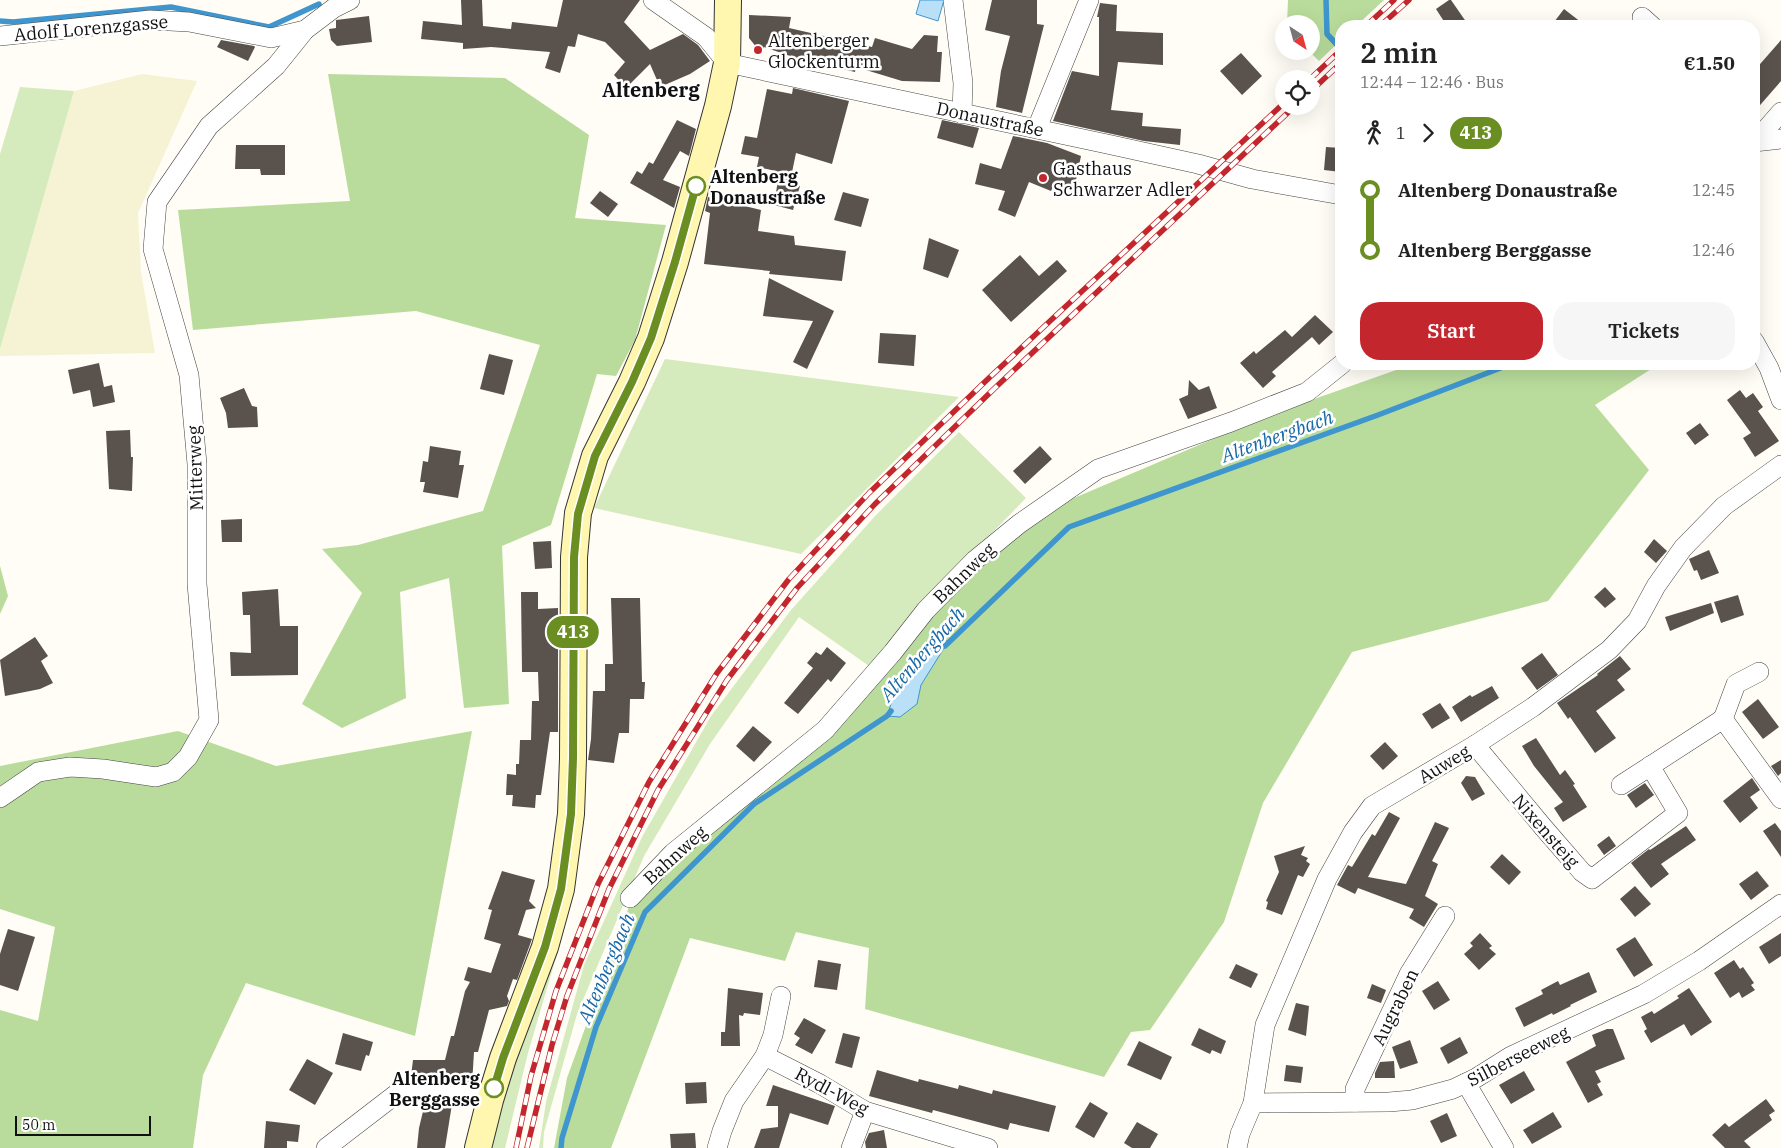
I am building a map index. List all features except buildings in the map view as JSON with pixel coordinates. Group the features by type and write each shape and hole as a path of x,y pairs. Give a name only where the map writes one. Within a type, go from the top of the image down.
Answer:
{"main road":[{"path":"478,1148 503,1058 545,947 561,889 571,814 574,557 578,514 595,456 632,382 651,338 675,262 718,106 727,63 728,0"}],"street":[{"name":"Adolf Lorenzgasse","path":"0,36 150,20 189,22 271,38 306,30 334,8 350,0"},
{"path":"653,0 706,37 727,63"},
{"path":"953,0 963,83 962,114"},
{"path":"1037,128 1089,0"},
{"name":"Mitterweg","path":"0,798 38,772 70,767 103,769 156,777 173,772 188,757 209,720 197,584 197,464 189,375 154,249 157,202 209,126 276,66 306,30"},
{"name":"Donaustraße","path":"727,63 962,114 1037,128 1252,178 1335,194"},
{"path":"1767,128 1781,112"},
{"path":"1760,352 1769,368 1781,400"},
{"name":"Bahnweg","path":"630,898 673,853 825,730 893,652 926,610 975,560 1019,524 1098,469 1231,422 1307,392 1335,370"},
{"name":"Auweg","path":"1237,1148 1240,1134 1253,1103 1266,1025 1327,879 1353,832 1372,806 1475,746 1533,707 1609,650 1637,621 1656,586 1683,548 1724,506 1781,465"},
{"path":"1621,785 1723,719 1736,684 1759,672"},
{"path":"1723,719 1781,799"},
{"name":"Nixensteig","path":"1475,746 1582,872 1592,879 1678,813 1650,766"},
{"name":"Silberseeweg","path":"1253,1103 1389,1102 1412,1100 1453,1089 1511,1056 1644,994 1699,961 1781,904"},
{"name":"Augraben","path":"1355,1102 1355,1089 1409,974 1445,916"},
{"path":"717,1148 734,1101 765,1056 773,1035 781,996"},
{"name":"Rydl-Weg","path":"765,1056 820,1084 865,1111 980,1147"},
{"path":"1466,1083 1504,1148"},
{"path":"326,1148 404,1088 423,1087 490,1100"},
{"path":"851,1148 865,1111"}],"shaded area":[{"path":"142,74 197,81 138,213 141,272 155,353 0,356 0,349 74,91"}],"green space":[{"path":"1288,0 1384,0 1362,20 1335,20 1335,46 1319,61 1320,15 1287,15"},
{"path":"328,74 505,78 589,135 575,218 666,225 635,340 616,376 597,374 551,525 502,546 509,704 464,708 449,578 400,592 406,698 342,728 302,704 362,593 322,549 358,545 483,511 540,345 416,311 193,330 178,210 350,201"},
{"path":"20,87 74,91 0,349 0,154"},
{"path":"665,359 959,397 801,554 594,508"},
{"path":"1396,370 1650,370 1595,405 1649,470 1548,601 1352,652 1263,803 1224,922 1150,1030 1131,1032 1104,1077 865,1009 869,948 796,932 785,961 690,938 611,1148 554,1148 567,1078 630,904 735,807 848,719 914,638 982,562 1067,501 1272,414"},
{"path":"959,432 1026,498 925,602 872,668 799,617 710,744 644,856 577,1014 544,1132 543,1148 539,1148 546,1102 584,965 642,837 711,716 791,610 876,515"},
{"path":"0,566 8,596 0,614"},
{"path":"178,731 276,766 472,731 415,1036 246,983 203,1075 193,1148 0,1148 0,1010 38,1021 55,927 0,909 0,766"},
{"path":"560,944 528,1053 505,1148 492,1148 494,1119"}],"water":[{"path":"920,0 944,0 938,21 916,14"},
{"path":"949,640 921,685 917,704 900,717 887,716 895,692 934,644"}],"waterway":[{"name":"Altenbergbach","path":"1326,0 1327,34 1335,43"},
{"name":"Altenbergbach","path":"0,21 13,22 171,7 269,27 319,4"},
{"name":"Altenbergbach","path":"945,646 1069,527 1378,415 1495,370"},
{"name":"Altenbergbach","path":"561,1148 562,1138 596,1027 645,912 754,804 887,716 891,711"}],"railway":[{"path":"1372,20 1394,0"},
{"path":"1387,20 1409,0"},
{"path":"1320,70 1335,56"},
{"path":"1320,83 1335,69"},
{"path":"516,1148 531,1076 556,991 598,884 649,782 717,673 789,579 869,493 990,377 1275,111"},
{"path":"527,1148 552,1045 567,996 609,889 658,790 727,680 797,588 875,504 997,386 1285,115"}],"bus line":[{"name":"413","path":"494,1088 503,1058 545,947 561,889 571,814 574,557 578,514 595,456 632,382 651,338 696,186"}],"place":[{"name":"Altenberger Glockenturm","path":"758,50"},
{"name":"Gasthaus Schwarzer Adler","path":"1043,178"},
{"name":"Altenberg Donaustraße","path":"696,186"},
{"name":"Altenberg Berggasse","path":"494,1088"}],"district":[{"name":"Altenberg","path":"651,89"}]}
